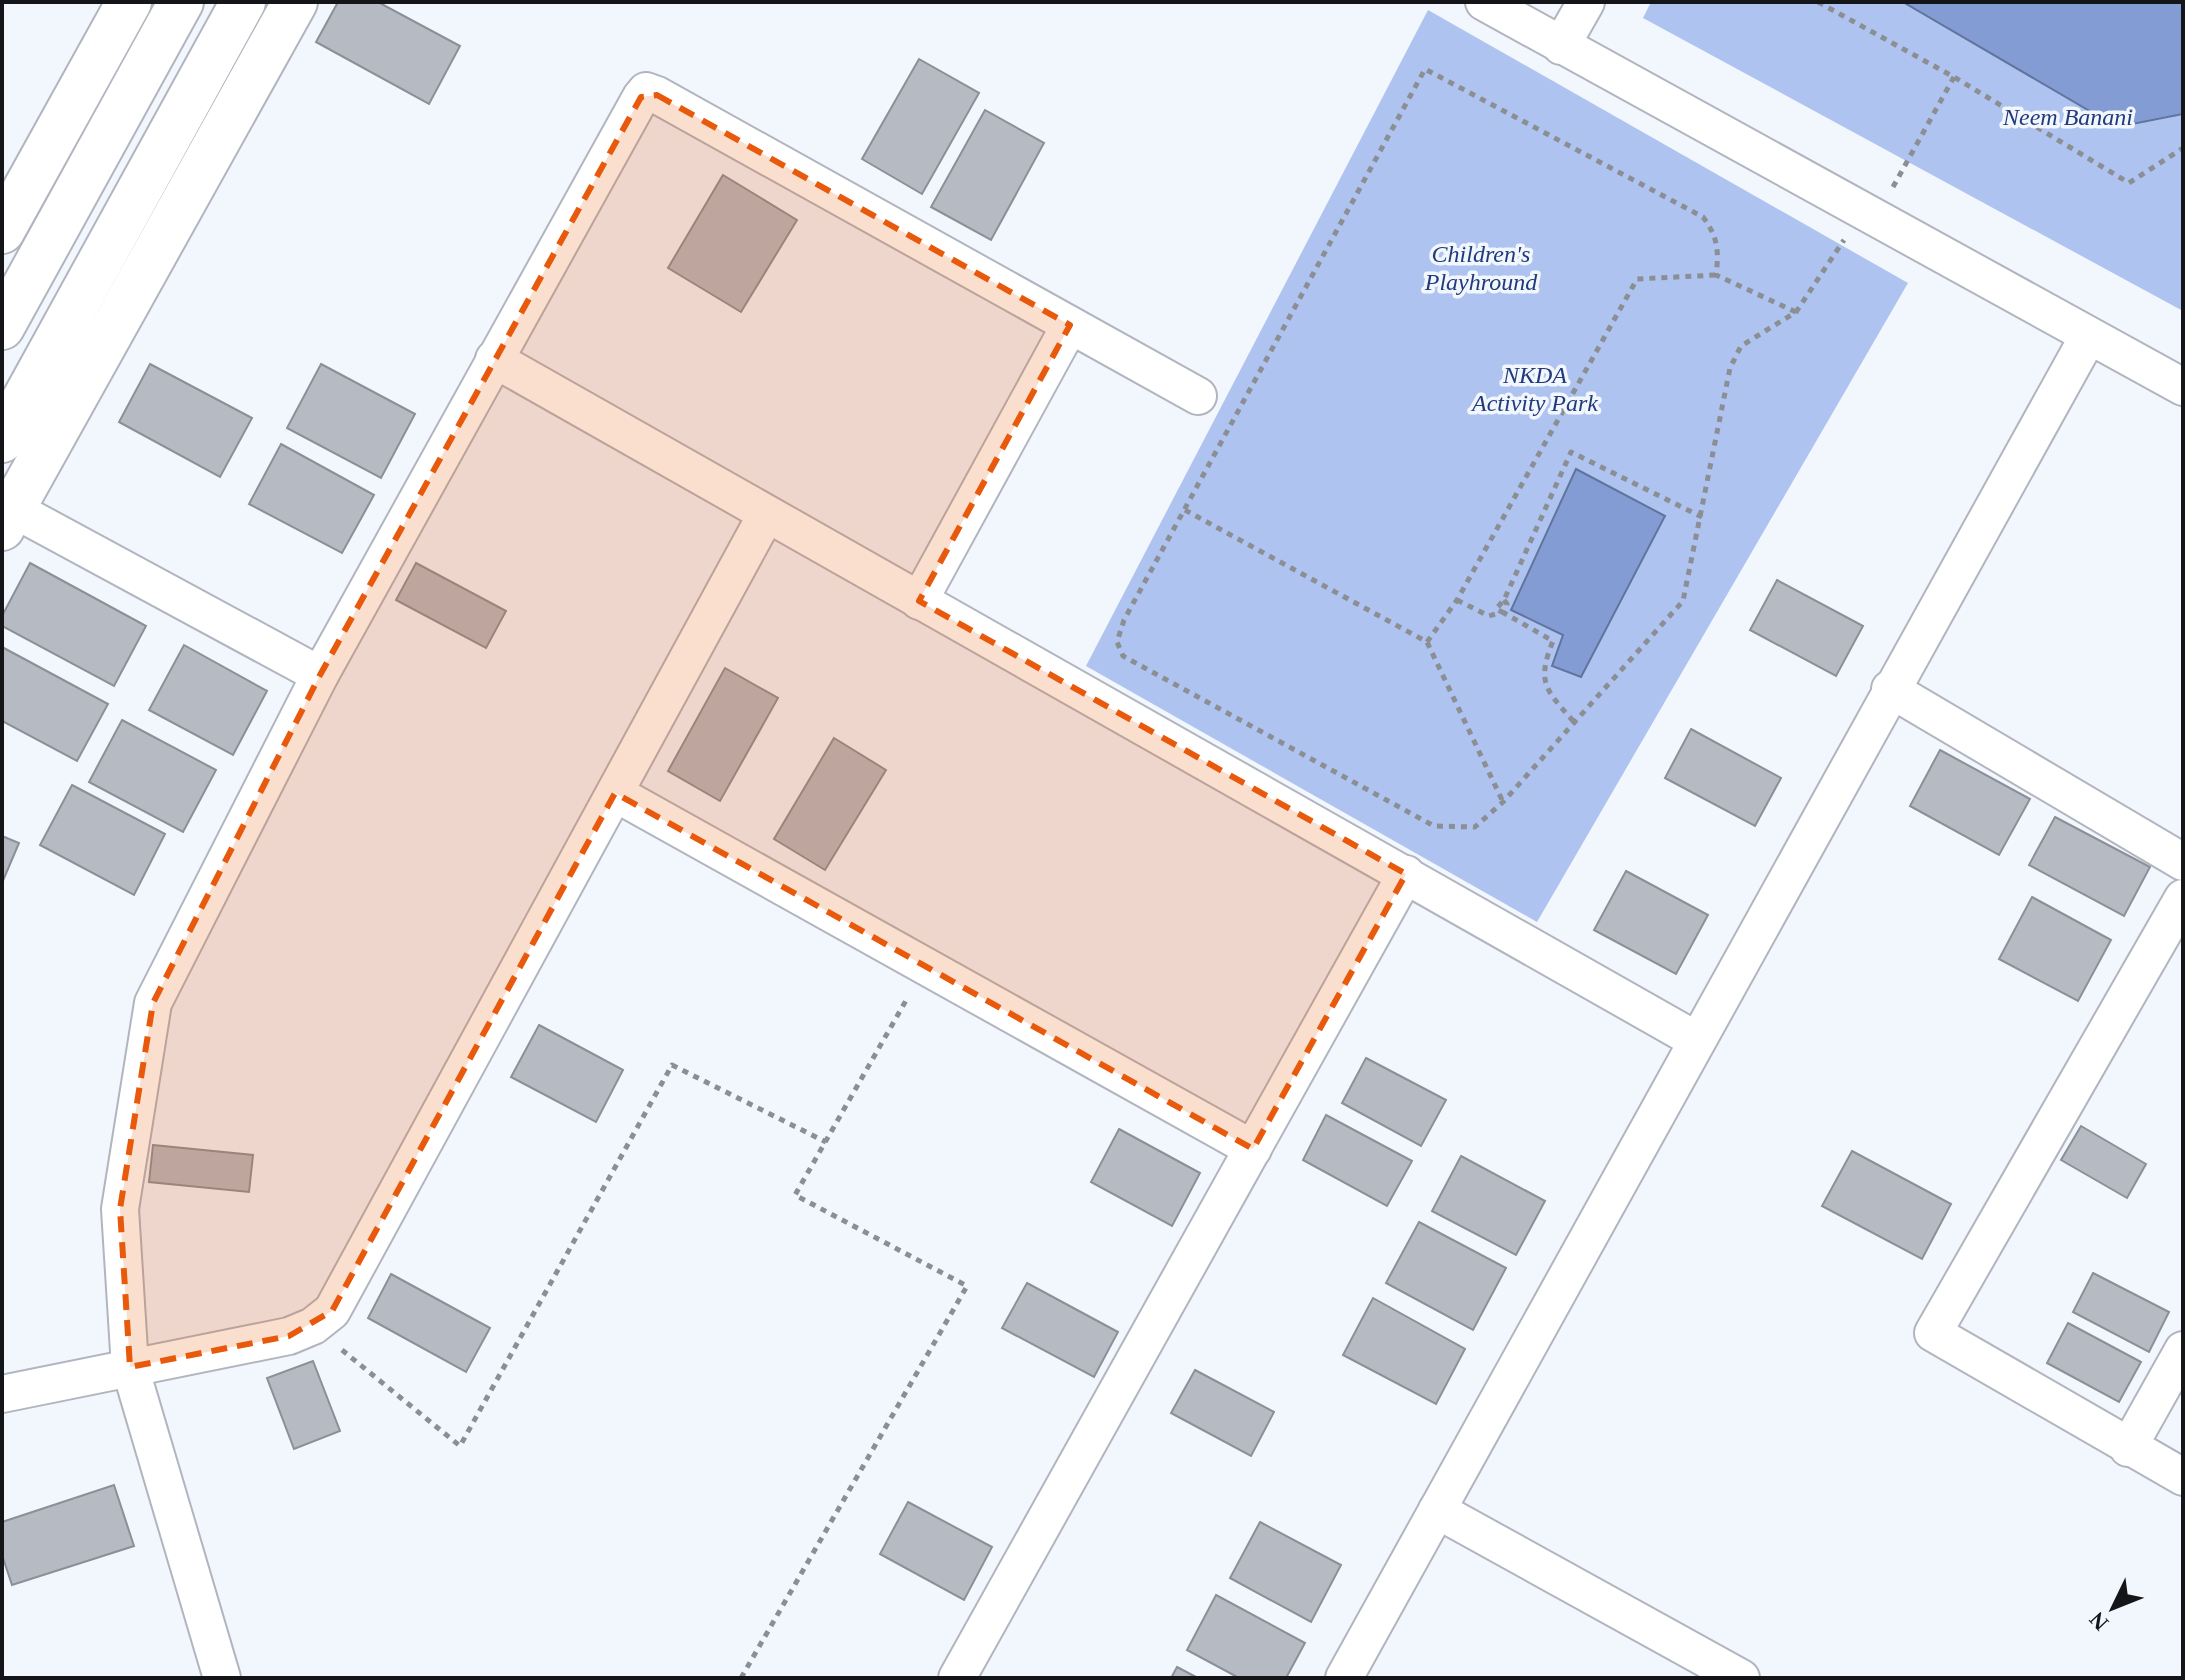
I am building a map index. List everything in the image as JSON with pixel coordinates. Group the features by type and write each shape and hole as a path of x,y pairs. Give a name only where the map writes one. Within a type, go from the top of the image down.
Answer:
{"main road":[{"path":"2,231 129,2"},
{"path":"2,327 181,2"},
{"path":"2,440 243,2"},
{"path":"8,518 295,2"}],"street":[{"path":"1484,2 2183,387"},
{"path":"1561,46 1586,2"},
{"path":"222,1678 130,1367 120,1209 153,1003 320,675 646,91 1198,396"},
{"path":"919,601 1070,325"},
{"path":"1344,1678 2088,337"},
{"path":"494,359 1696,1040"},
{"path":"2,1394 289,1336 313,1326 332,1311 766,515"},
{"path":"8,518 320,675"},
{"path":"1890,689 2183,862"},
{"path":"615,793 1253,1149"},
{"path":"957,1678 1406,874"},
{"path":"2183,898 1933,1333 2183,1477"},
{"path":"2128,1448 2183,1350"},
{"path":"1437,1510 1741,1678"}],"path":[{"path":"1818,2 1954,77 2129,183 2183,148"},
{"path":"1716,275 1719,255 1715,234 1703,217 1425,69 1124,620 1117,642 1123,656 1134,665 1434,826 1475,827 1503,802 1683,601 1730,368 1741,346 1796,312 1869,216 1954,77"},
{"path":"1427,642 1457,600 1637,279 1716,275 1796,312"},
{"path":"1457,600 1489,616 1501,613 1507,604 1504,600 1571,452 1702,517"},
{"path":"1185,510 1427,642 1503,802"},
{"path":"1501,613 1553,641 1542,673 1544,682 1574,722"},
{"path":"741,1678 967,1286 795,1195 925,967"},
{"path":"313,1326 460,1446 672,1065 826,1142"}],"highlighted area":[{"path":"657,95 1070,325 919,601 1406,874 1253,1149 615,793 332,1311 289,1336 130,1367 120,1209 153,1003 320,675 641,97"}],"green space":[{"name":"Neem Banani","path":"1651,2 2183,2 2183,311 1643,18"},
{"name":"NKDA Activity Park","path":"1428,10 1908,283 1537,922 1086,666"}],"shaded area":[{"name":"Neem Banani","path":"1903,2 2183,2 2183,114 2117,127"},
{"path":"1576,469 1665,516 1581,677 1552,666 1563,635 1511,610"}],"building":[{"path":"338,2 378,2 460,46 429,104 316,42"},
{"path":"919,59 979,93 922,194 862,159"},
{"path":"985,110 1044,143 991,240 931,207"},
{"path":"723,175 797,220 741,312 668,268"},
{"path":"150,364 252,418 220,477 119,422"},
{"path":"321,364 415,414 381,478 287,428"},
{"path":"281,444 374,495 342,553 249,504"},
{"path":"30,563 146,626 114,686 2,626 2,616"},
{"path":"416,563 506,611 486,648 396,600"},
{"path":"1777,580 1863,626 1836,676 1750,630"},
{"path":"184,645 267,691 233,755 149,710"},
{"path":"2,647 108,704 77,761 2,721"},
{"path":"725,668 778,698 720,801 668,771"},
{"path":"122,720 216,770 183,832 89,782"},
{"path":"1691,729 1781,778 1755,826 1665,778"},
{"path":"834,738 886,770 825,870 774,839"},
{"path":"1940,750 2030,799 1999,855 1910,806"},
{"path":"72,785 165,834 134,895 40,845"},
{"path":"2055,817 2150,867 2124,916 2029,865"},
{"path":"2,836 19,843 2,883"},
{"path":"1626,871 1708,915 1676,974 1594,930"},
{"path":"2032,897 2111,940 2078,1001 1999,959"},
{"path":"539,1025 623,1070 596,1122 511,1077"},
{"path":"1366,1058 1446,1100 1421,1146 1342,1103"},
{"path":"1326,1115 1412,1161 1387,1206 1303,1160"},
{"path":"2081,1126 2146,1164 2127,1198 2061,1160"},
{"path":"1119,1129 1200,1173 1172,1226 1091,1182"},
{"path":"153,1145 253,1155 249,1192 149,1182"},
{"path":"1852,1151 1951,1204 1922,1259 1822,1206"},
{"path":"1461,1156 1545,1201 1516,1255 1432,1211"},
{"path":"1419,1222 1506,1268 1473,1330 1386,1283"},
{"path":"2093,1273 2169,1312 2149,1352 2073,1312"},
{"path":"391,1274 490,1328 466,1372 368,1318"},
{"path":"1027,1283 1118,1332 1094,1377 1002,1328"},
{"path":"1373,1298 1465,1349 1436,1404 1343,1355"},
{"path":"2068,1323 2141,1362 2119,1402 2047,1363"},
{"path":"313,1361 340,1431 294,1449 267,1378"},
{"path":"1195,1370 1274,1412 1251,1456 1171,1413"},
{"path":"114,1485 134,1546 12,1585 2,1555 2,1522"},
{"path":"908,1502 992,1547 964,1600 880,1554"},
{"path":"1260,1522 1341,1565 1311,1622 1230,1578"},
{"path":"1216,1595 1305,1643 1286,1678 1239,1678 1187,1650"},
{"path":"1177,1667 1198,1678 1171,1678"}],"park label":[{"name":"Children's Playhround","path":"1481,268"}]}
